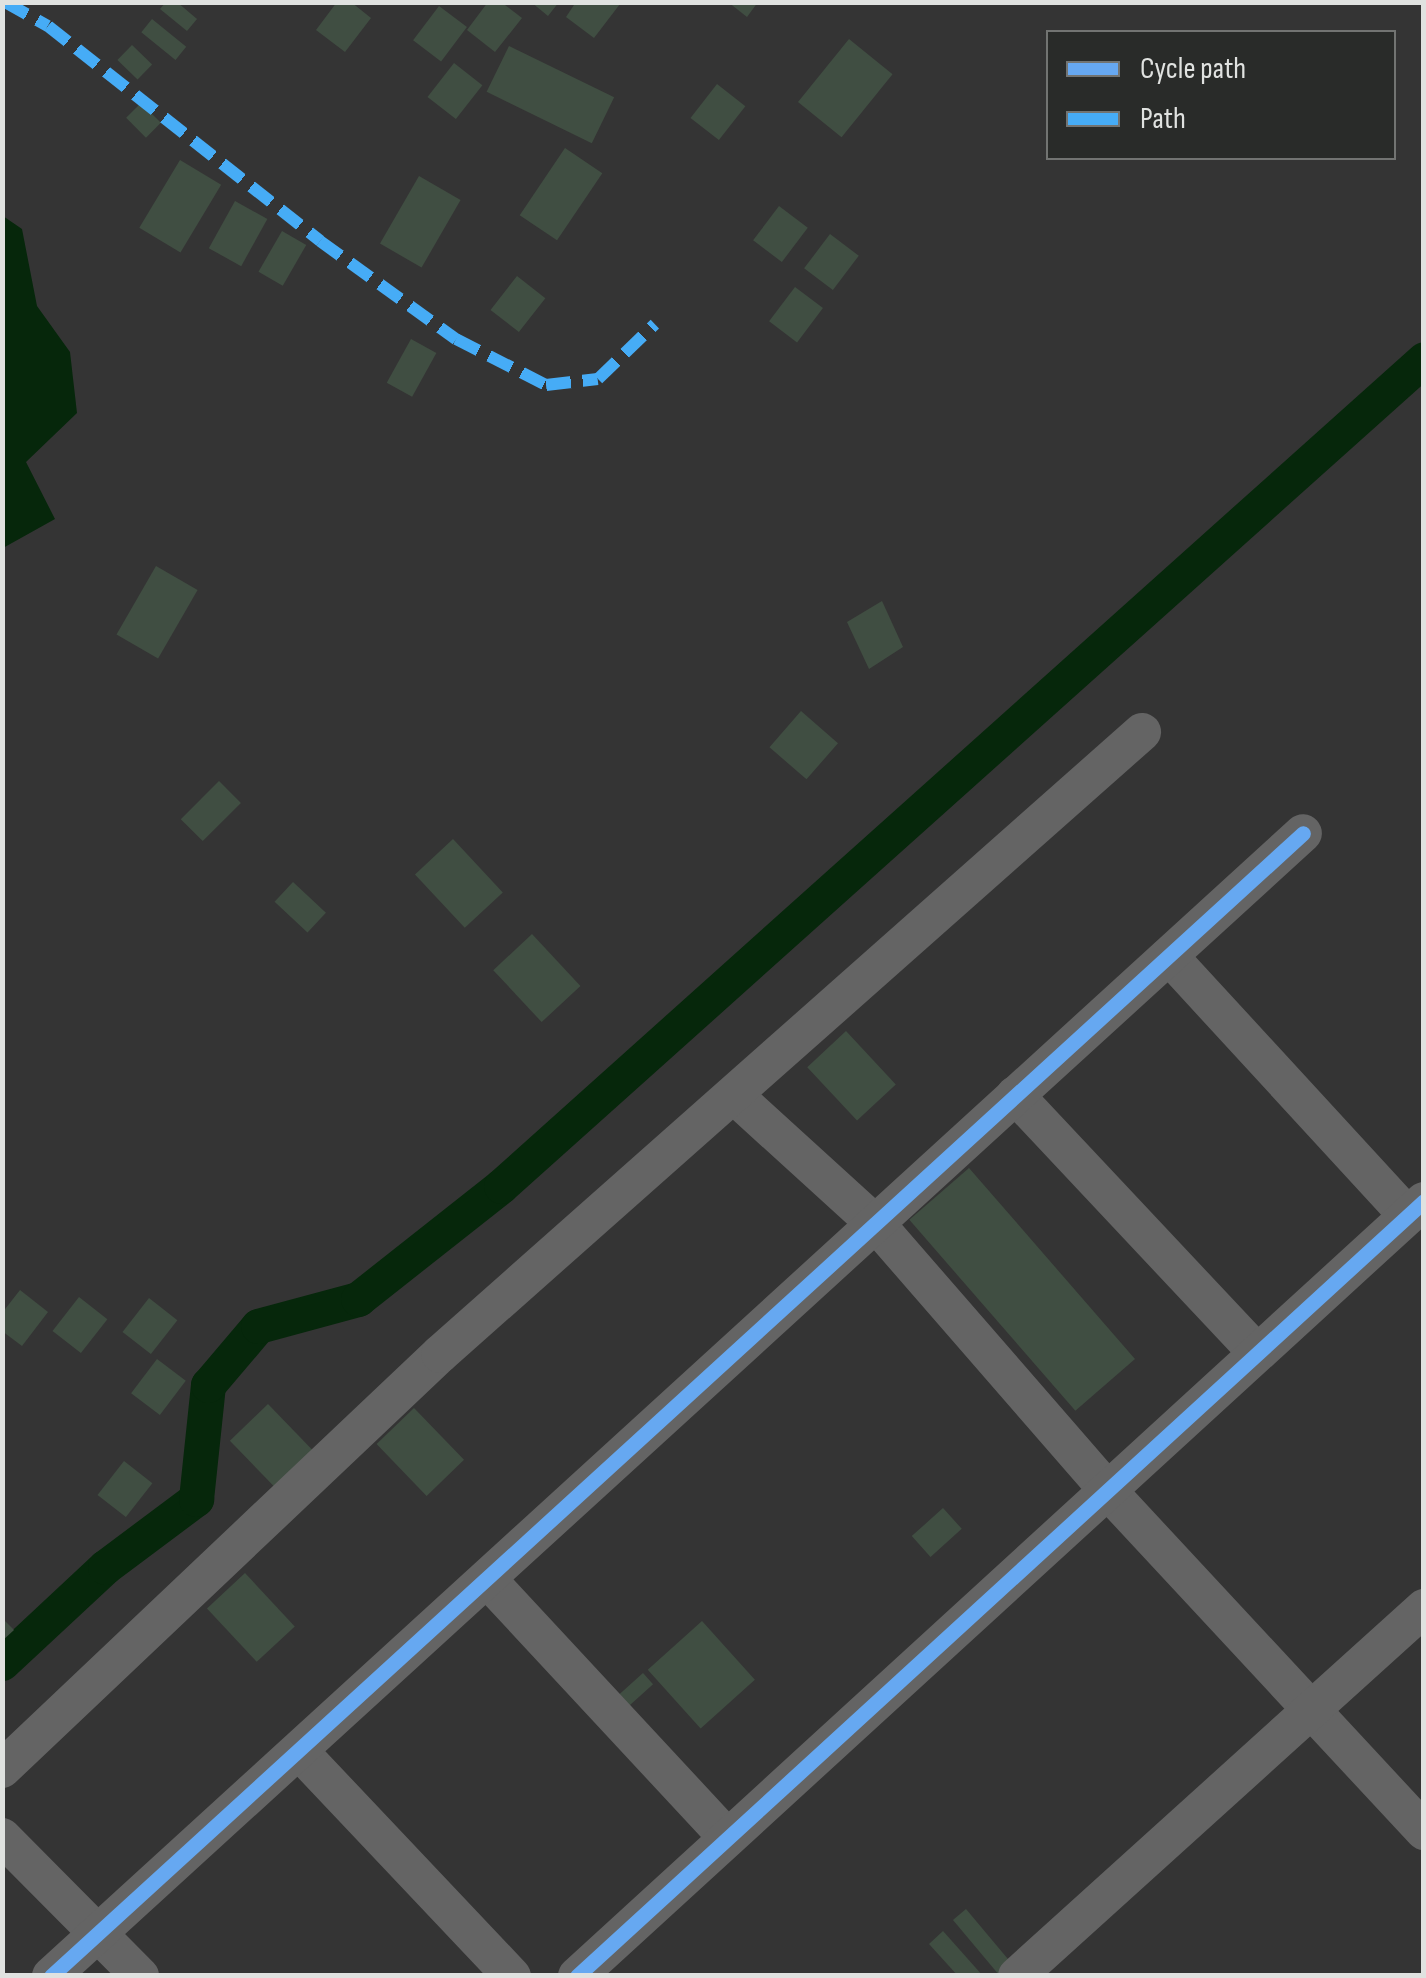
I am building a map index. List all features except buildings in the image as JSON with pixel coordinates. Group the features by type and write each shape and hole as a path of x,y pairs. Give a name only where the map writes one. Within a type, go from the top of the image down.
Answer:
{"street":[{"path":"2,1768 440,1354 736,1098 1142,732"},
{"path":"52,1976 878,1226 1015,1095 1303,833"},
{"path":"577,1976 1416,1208 1170,956"},
{"path":"1015,1095 1256,1352"},
{"path":"736,1098 878,1226 1109,1492 1424,1831"},
{"path":"488,1580 728,1838"},
{"path":"1017,1976 1424,1608"},
{"path":"299,1751 512,1976"},
{"path":"2,1837 140,1976"}],"shaded area":[{"path":"3,216 22,229 37,306 70,352 77,413 26,462 55,519 3,548"}],"waterway":[{"path":"2,1663 105,1567 196,1499 208,1385 258,1326 358,1299 501,1186 1424,359"}],"marked path":[{"path":"5,2 48,26 320,241 456,339 546,385 598,379 655,324"}],"cycle path":[{"path":"51,1976 1303,833"},
{"path":"577,1976 1424,1201"}]}
